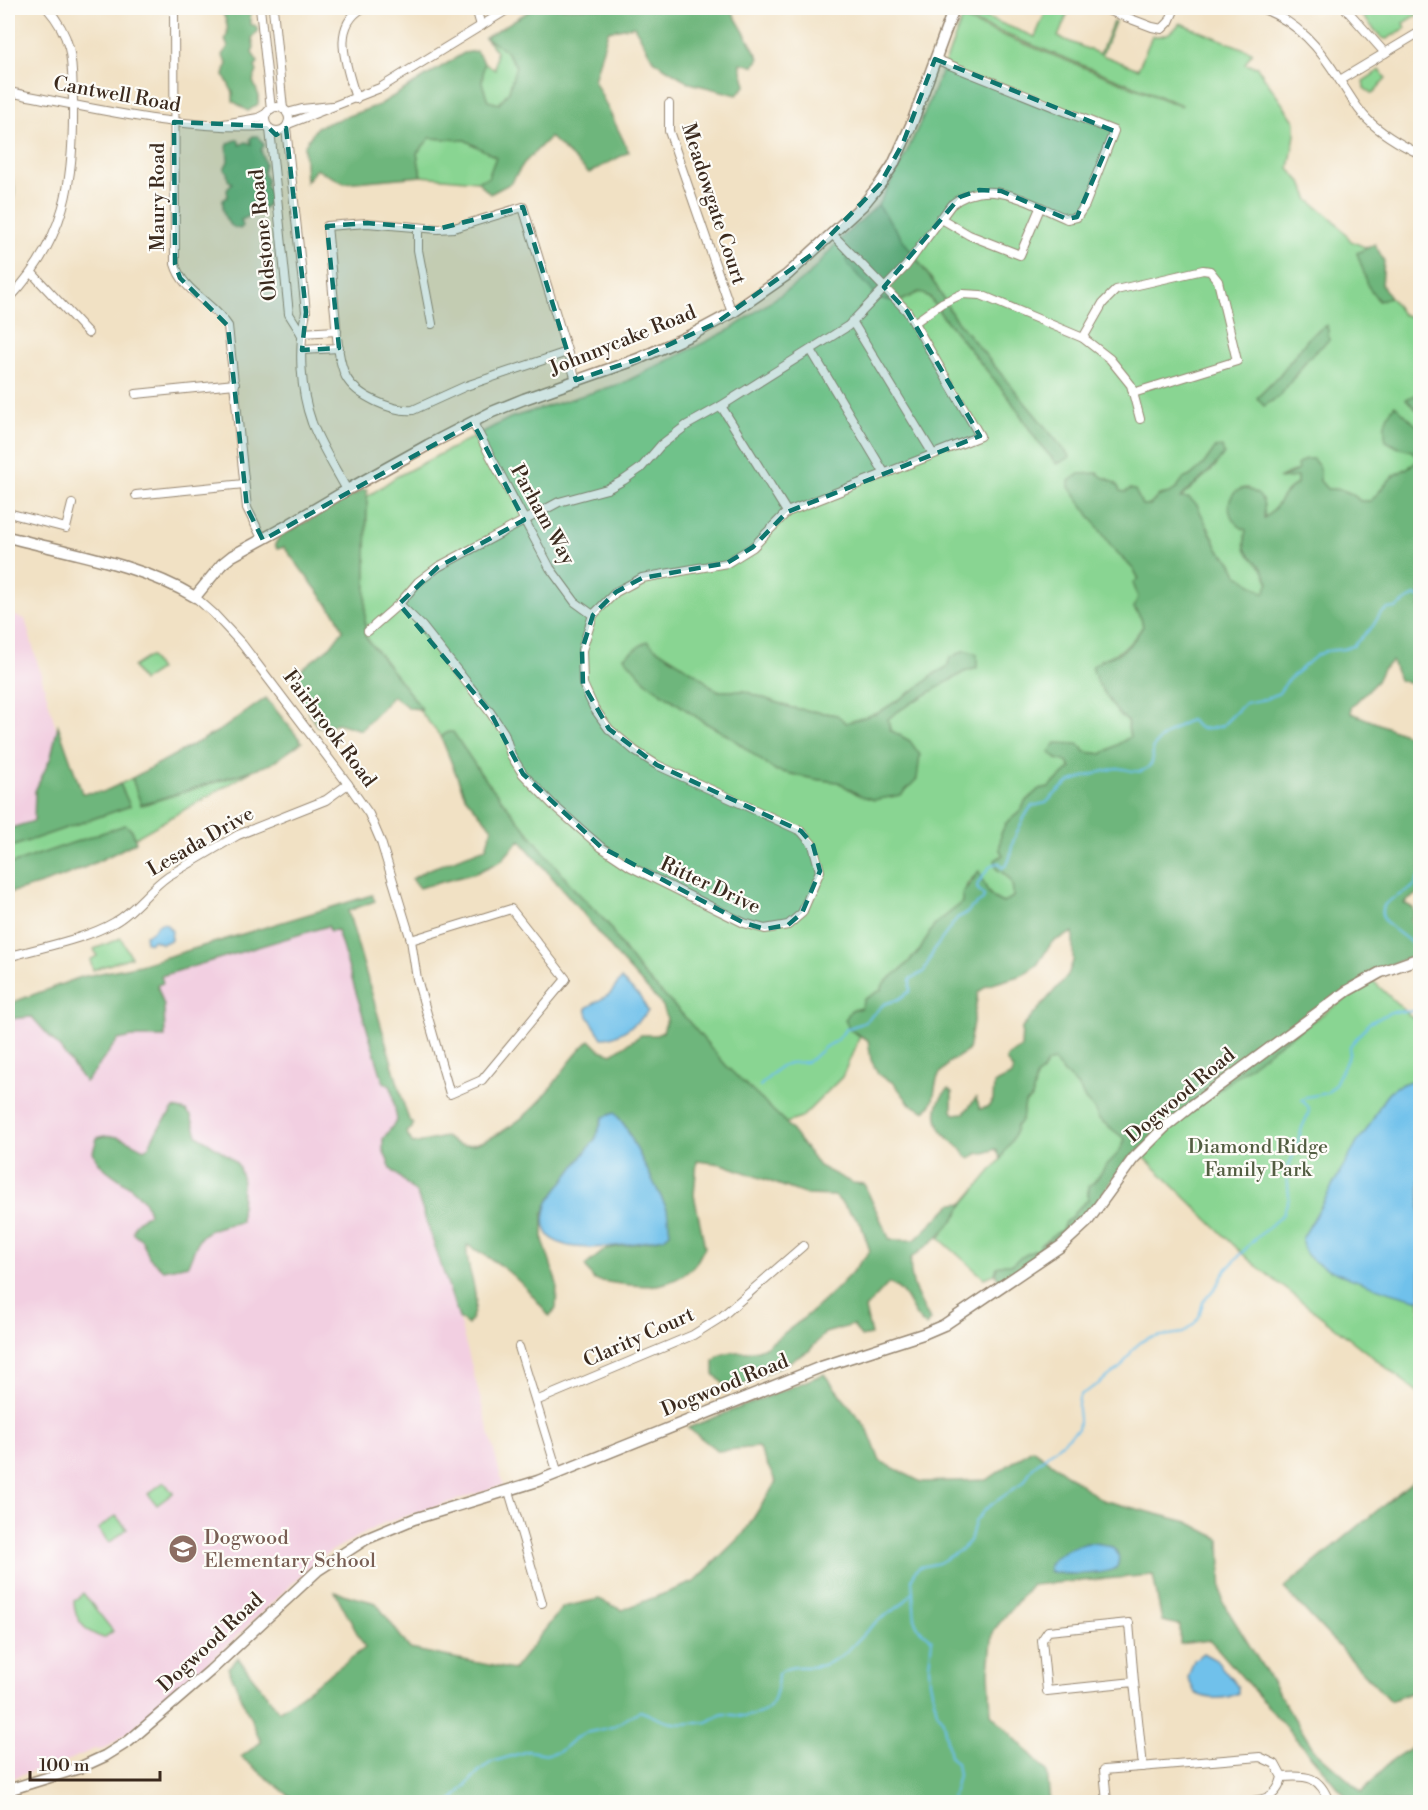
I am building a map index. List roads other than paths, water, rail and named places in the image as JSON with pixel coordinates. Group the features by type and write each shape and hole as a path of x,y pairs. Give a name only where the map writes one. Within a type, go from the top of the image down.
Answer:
{"street":[{"path":"8,300 32,273 52,239 65,201 72,160 73,105 70,44 58,21 47,8"},
{"name":"Maury Road","path":"174,8 175,264 180,278 219,314 228,326 244,484 250,517 263,540"},
{"path":"260,8 269,111 265,118 269,128 278,131 380,88 510,8"},
{"path":"273,8 287,126"},
{"path":"356,99 345,55 343,32 349,18 363,8"},
{"path":"476,8 481,26"},
{"name":"Johnnycake Road","path":"195,597 222,564 347,490 473,423 524,399 638,359 692,335 732,313 788,275 833,235 874,191 893,165 912,123 954,8"},
{"path":"1102,8 1162,29 1169,22 1175,8"},
{"path":"1261,8 1288,21 1302,32 1320,51 1353,102 1368,120 1394,141 1420,154"},
{"path":"1346,8 1385,53"},
{"path":"1340,80 1420,32"},
{"path":"368,632 399,604 417,582 438,567 559,502 607,489 624,480 687,424 721,406 811,350 852,321 906,266 940,218 960,197 979,190 1001,191 1067,219 1077,217 1085,205 1114,131 935,59"},
{"name":"Cantwell Road","path":"8,92 174,122 236,128 269,128"},
{"name":"Meadowgate Court","path":"669,104 669,131 732,313"},
{"path":"269,111 278,107 285,111 335,106"},
{"name":"Cantwell Road","path":"220,125 258,118 269,111"},
{"name":"Oldstone Road","path":"287,126 306,312 301,333 303,379 312,423 347,490"},
{"name":"Oldstone Road","path":"269,128 289,314 301,333"},
{"path":"567,352 466,386 422,408 405,411 361,393 353,387 343,368 337,332 327,226 367,223 418,229 454,228 523,207 576,380"},
{"path":"940,218 969,235 1020,255 1040,208"},
{"path":"418,229 417,250 432,324"},
{"path":"592,615 616,592 642,578 727,563 753,547 787,512 980,436 907,311 833,235"},
{"path":"1083,338 1103,303 1116,290 1203,270 1210,272 1218,281 1237,361 1133,393"},
{"path":"32,273 88,333"},
{"path":"914,323 942,303 962,294 981,295 1083,338 1110,359 1131,385 1140,419"},
{"path":"852,321 933,454"},
{"path":"301,333 337,332"},
{"path":"302,350 339,348"},
{"path":"811,350 885,474"},
{"path":"136,394 235,384"},
{"path":"721,406 787,512"},
{"name":"Parham Way","path":"473,423 550,568 575,602 592,615"},
{"path":"136,495 244,484"},
{"path":"8,513 66,528 72,504"},
{"name":"Fairbrook Road","path":"8,537 137,571 177,586 195,597 213,613 242,644 369,814 381,842 411,940 417,979 450,1094 483,1080 566,979 511,909 411,940"},
{"name":"Ritter Drive","path":"399,604 422,626 490,712 504,733 511,755 523,774 553,805 601,847 631,867 744,923 765,929 788,925 802,913 820,871 813,845 801,831 657,765 609,729 594,708 583,684 582,650 592,615"},
{"name":"Lesada Drive","path":"8,957 86,934 115,922 168,876 245,832 326,800 348,784"},
{"name":"Dogwood Road","path":"8,1790 79,1768 129,1741 237,1647 301,1585 350,1548 381,1532 405,1522 558,1474 789,1380 924,1334 944,1324 1061,1246 1087,1222 1119,1176 1142,1150 1165,1127 1199,1099 1353,987 1381,972 1420,958"},
{"name":"Clarity Court","path":"536,1401 693,1335 720,1318 803,1246"},
{"path":"519,1347 558,1474"},
{"path":"509,1491 542,1603"},
{"path":"1134,1682 1047,1691 1042,1640 1048,1631 1129,1623 1143,1767"},
{"path":"1107,1803 1104,1770 1260,1757 1275,1764 1282,1777 1277,1791 1268,1799 1238,1803"},
{"path":"1282,1777 1301,1775 1316,1781 1322,1786 1329,1803"}],"water":[{"path":"162,923 172,931 171,940 162,944 154,940 150,943 146,942 145,935"},
{"path":"621,979 640,997 648,1011 627,1029 614,1036 602,1038 588,1016 586,1008 610,994"},
{"path":"1420,1079 1420,1300 1363,1283 1320,1265 1307,1254 1302,1239 1387,1095 1405,1083"},
{"path":"615,1113 625,1126 667,1209 670,1233 664,1238 606,1247 584,1248 565,1245 551,1237 544,1224 548,1202 596,1138 603,1117"},
{"path":"1087,1543 1105,1545 1115,1550 1119,1560 1117,1567 1104,1572 1084,1574 1049,1571 1052,1560 1061,1553"},
{"path":"1203,1653 1216,1660 1238,1687 1238,1693 1217,1698 1195,1693 1188,1678 1194,1660"}],"waterway":[{"path":"760,1086 779,1067 789,1063 807,1062 835,1042 846,1029 865,1022 884,1004 899,999 910,991 910,979 924,972 934,950 957,918 983,900 984,896 977,888 987,870 995,864 1000,863 1002,868 1007,864 1015,837 1032,806 1046,803 1064,786 1081,778 1118,768 1136,772 1144,770 1152,763 1153,749 1156,744 1175,728 1190,720 1199,728 1209,729 1222,726 1245,703 1266,699 1279,693 1288,680 1316,656 1326,651 1353,646 1373,626 1380,614 1388,609 1396,608 1415,595 1420,598"},
{"path":"1420,875 1413,887 1390,900 1382,909 1386,922 1411,943 1420,955"},
{"path":"951,1802 958,1775 956,1763 950,1756 943,1721 937,1711 930,1682 932,1640 919,1629 915,1621 912,1579 915,1571 920,1567 939,1563 962,1549 970,1541 975,1522 985,1509 1024,1482 1032,1468 1078,1429 1080,1395 1121,1367 1141,1342 1148,1338 1183,1333 1194,1324 1199,1317 1203,1302 1219,1283 1225,1271 1283,1214 1289,1198 1288,1183 1284,1172 1309,1111 1302,1100 1306,1097 1327,1093 1334,1086 1349,1055 1350,1046 1369,1023 1391,1012 1420,1011"},
{"path":"451,1802 480,1770 492,1762 528,1751 548,1754 559,1752 585,1733 612,1727 640,1711 677,1724 707,1722 724,1714 742,1716 761,1713 767,1710 774,1699 778,1674 788,1668 823,1665 839,1657 874,1624 905,1602 913,1591"}],"place":[{"name":"Dogwood Elementary School","path":"183,1549"}],"park label":[{"name":"Diamond Ridge Family Park","path":"1258,1158"}]}
